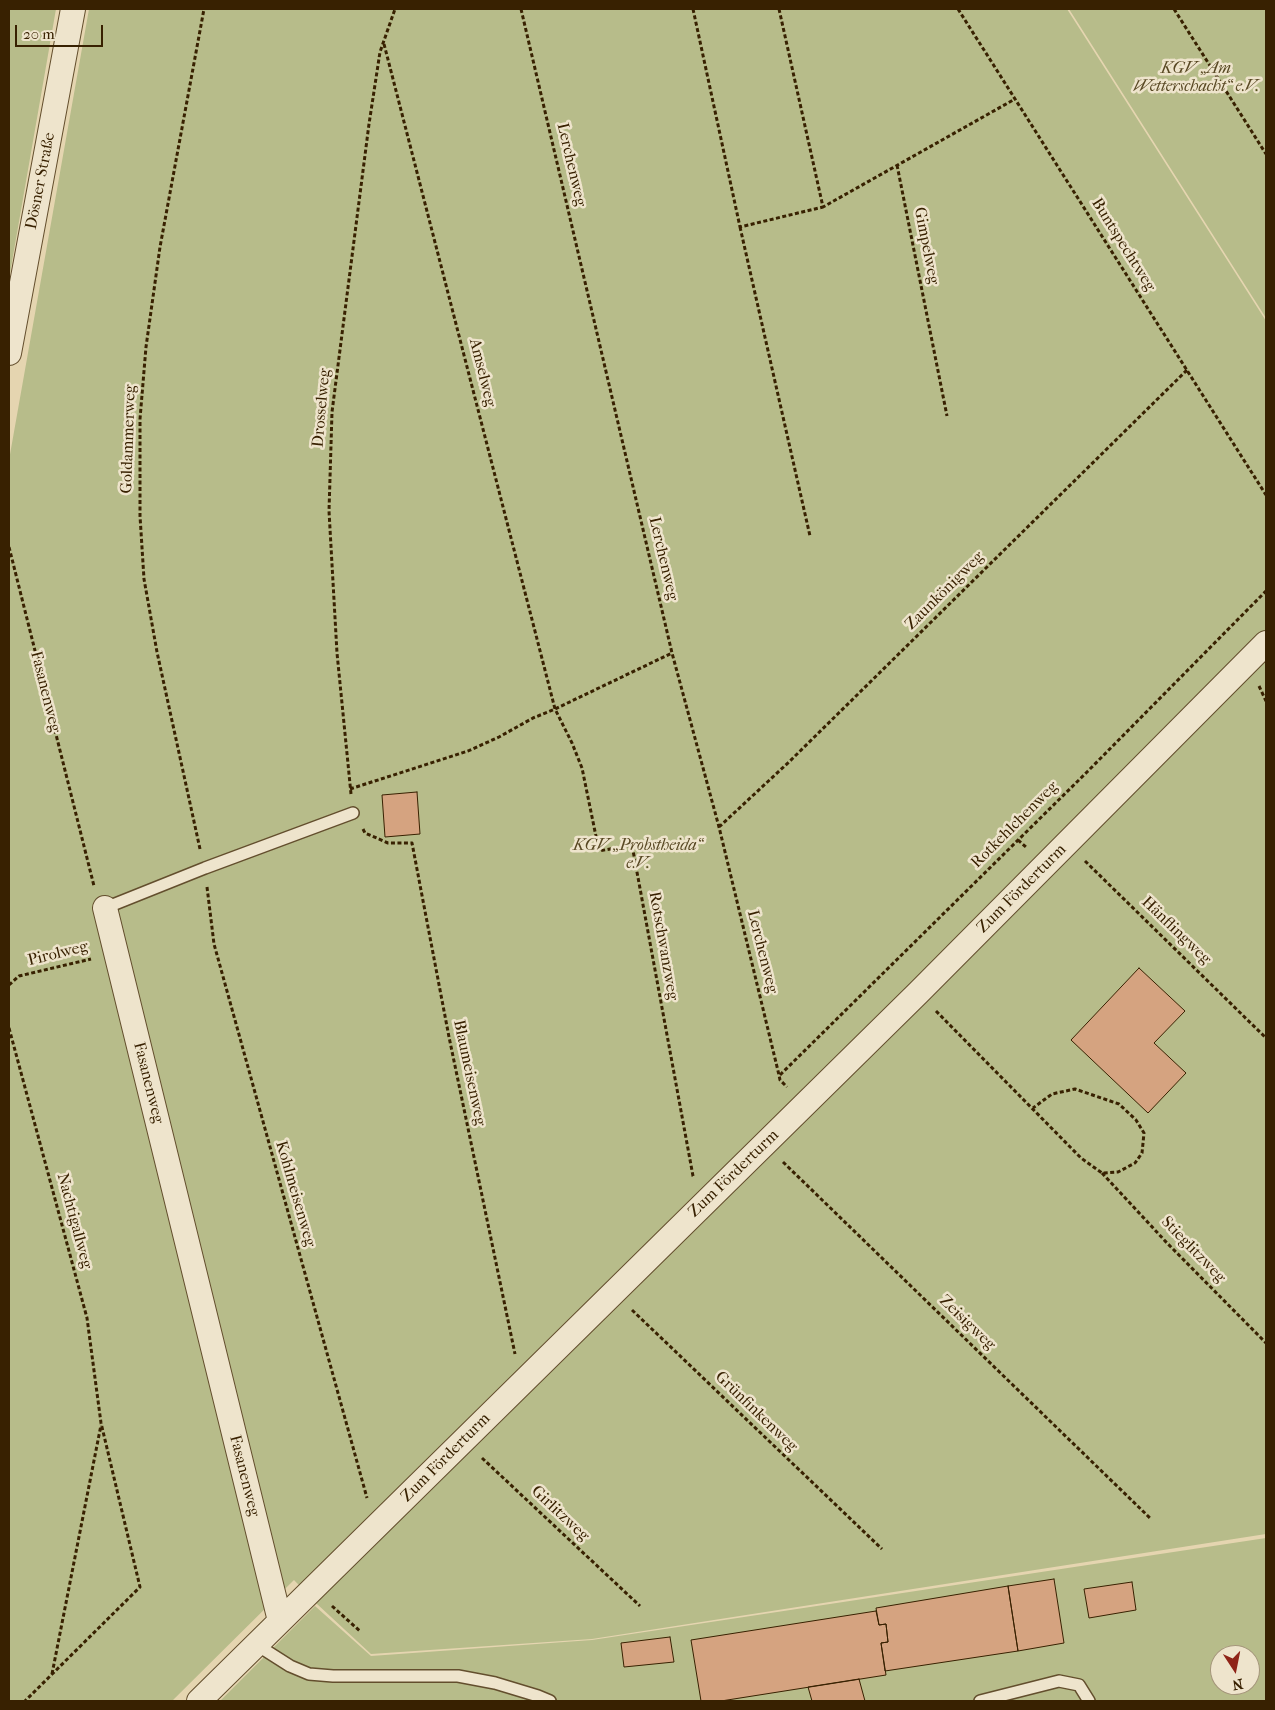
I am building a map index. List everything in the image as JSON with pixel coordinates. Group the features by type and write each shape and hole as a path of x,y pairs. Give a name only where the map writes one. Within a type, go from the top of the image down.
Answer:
{"street":[{"name":"Dösner Straße","path":"9,353 73,9"},
{"name":"Zum Förderturm","path":"199,1701 918,993 1266,643"},
{"name":"Fasanenweg","path":"105,908 280,1622"}],"lane":[{"path":"105,908 204,868 352,814"},
{"path":"257,1644 290,1666 309,1674 333,1676 458,1676 495,1683 550,1701"},
{"path":"980,1701 1059,1681 1079,1685 1089,1701"}],"path":[{"name":"Goldammerweg","path":"204,9 160,246 146,347 140,419 140,516 144,579 157,652 204,868"},
{"name":"Drosselweg","path":"352,814 337,653 329,511 332,412 368,124 380,52 395,9"},
{"name":"Lerchenweg","path":"521,9 672,653 719,827 780,1080 803,1106"},
{"path":"693,9 810,536"},
{"path":"780,9 823,207"},
{"name":"Buntspechtweg","path":"958,9 1266,495"},
{"path":"1174,9 1266,154"},
{"name":"Amselweg","path":"383,43 555,709"},
{"path":"740,226 823,207 1015,99"},
{"name":"Gimpelweg","path":"897,165 947,416"},
{"name":"Zaunkönigweg","path":"719,827 790,761 1187,370"},
{"name":"Fasanenweg","path":"9,547 92,883 105,908"},
{"name":"Rotkehlchenweg","path":"779,1075 1087,772 1266,591"},
{"path":"350,789 468,751 499,737 533,718 672,653"},
{"name":"Rotschwanzweg","path":"555,709 582,768 599,851 632,845 693,1176 712,1196"},
{"name":"Blaumeisenweg","path":"352,814 365,833 388,843 412,843 449,1038 515,1354 532,1373"},
{"name":"Hänflingweg","path":"1067,843 1266,1038"},
{"name":"Kohlmeisenweg","path":"204,868 214,944 236,1030 367,1500 383,1519"},
{"name":"Pirolweg","path":"9,985 18,976 116,953"},
{"name":"Stieglitzweg","path":"918,993 1081,1158 1102,1173 1167,1243 1266,1343"},
{"name":"Nachtigallweg","path":"9,1028 87,1318 101,1423 140,1587 25,1701"},
{"path":"1033,1108 1052,1094 1075,1090 1119,1104 1136,1120 1144,1133 1142,1153 1135,1163 1118,1172 1102,1173"},
{"name":"Zeisigweg","path":"764,1144 1151,1519"},
{"name":"Grünfinkenweg","path":"614,1293 882,1549"},
{"name":"Nachtigallweg","path":"52,1674 101,1423"},
{"name":"Girlitzweg","path":"463,1441 640,1606"},
{"path":"313,1588 361,1632"}],"green space":[{"path":"9,9 56,9 9,279"},
{"name":"KGV „Probstheida“ e.V.","path":"89,9 1067,9 1266,321 1266,1534 592,1639 371,1654 294,1580 172,1701 9,1701 9,460"},
{"name":"KGV „Am Wetterschacht“ e.V.","path":"1069,9 1266,9 1266,318"},
{"path":"1266,1538 1266,1701 220,1701 315,1606 371,1656 592,1640"}],"building":[{"path":"417,792 420,834 385,837 382,795"},
{"path":"1139,968 1185,1011 1154,1043 1186,1073 1148,1113 1071,1040"},
{"path":"1054,1579 1064,1643 1018,1651 1008,1586"},
{"path":"1132,1582 1136,1610 1089,1618 1084,1589"},
{"path":"1008,1586 1018,1651 885,1671 881,1643 888,1642 886,1624 879,1625 876,1608"},
{"path":"876,1611 879,1625 886,1624 888,1642 881,1643 886,1675 721,1701 701,1701 691,1640"},
{"path":"670,1637 674,1662 624,1667 621,1643"},
{"path":"859,1679 865,1701 812,1701 808,1687"}]}
